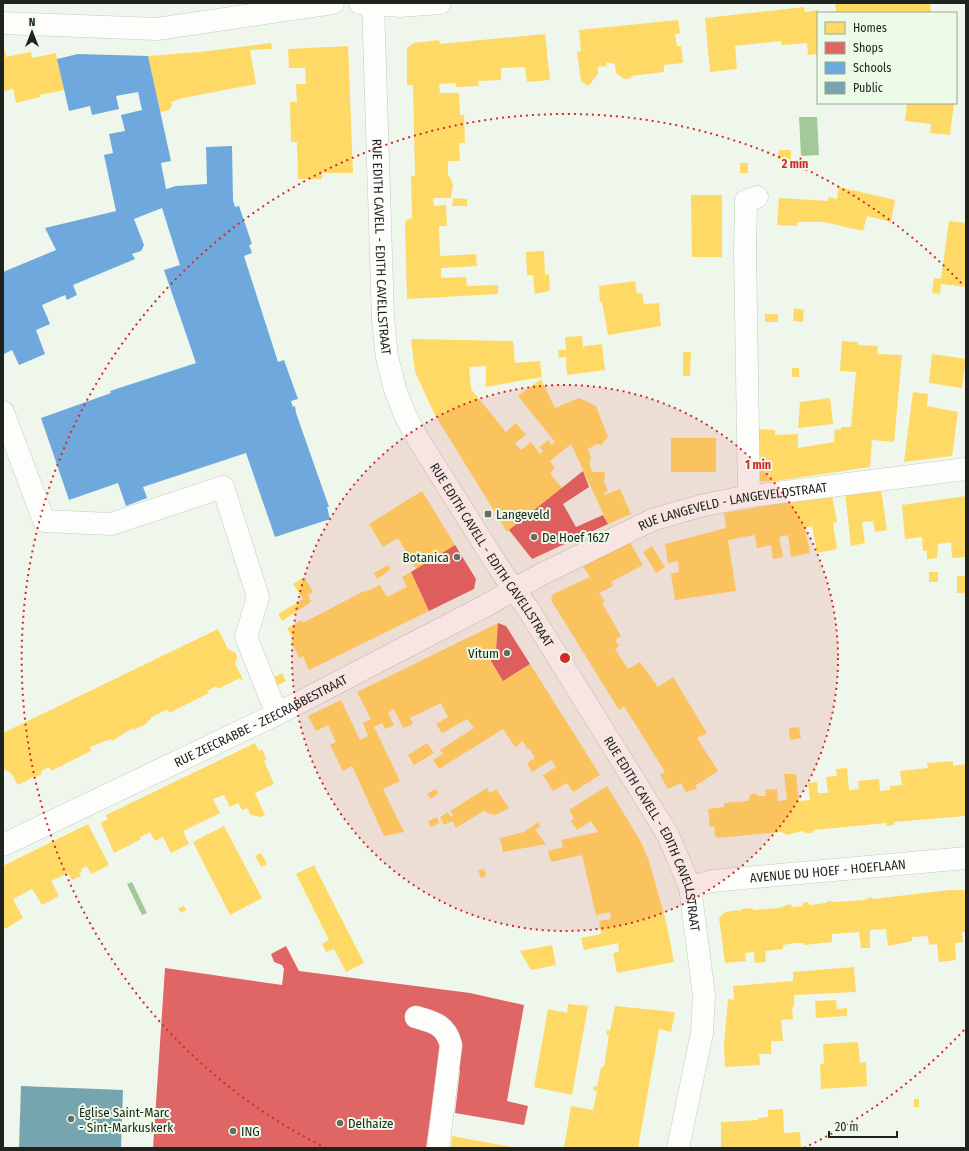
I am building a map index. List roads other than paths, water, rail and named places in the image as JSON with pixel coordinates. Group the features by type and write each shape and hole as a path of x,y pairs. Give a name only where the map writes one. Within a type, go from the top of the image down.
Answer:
{"street":[{"path":"3,23 157,29 333,3"},
{"path":"369,3 400,6 440,3"},
{"name":"RUE EDITH CAVELL - EDITH CAVELLSTRAAT","path":"369,3 383,319 387,356 402,408 418,439 668,835 690,887 704,996 702,1033 678,1148"},
{"path":"749,496 745,250 746,202 757,197"},
{"path":"3,412 44,521 111,524 223,487 258,597 246,637 277,714"},
{"name":"RUE LANGEVELD - LANGEVELDSTRAAT","path":"514,590 540,575 652,520 700,506 749,496 966,470"},
{"name":"RUE ZEECRABBE - ZEECRABBESTRAAT","path":"3,845 277,714 514,590"},
{"name":"AVENUE DU HOEF - HOEFLAAN","path":"690,887 712,881 966,858"},
{"path":"416,1017 441,1026 448,1034 450,1045 438,1148"}],"place":[{"name":"Langeveld","path":"488,514"},
{"name":"De Hoef 1627","path":"534,537"},
{"name":"Botanica","path":"457,557"},
{"name":"Vitum","path":"507,653"},
{"name":"Église Saint-Marc - Sint-Markuskerk","path":"71,1119"},
{"name":"Delhaize","path":"340,1123"},
{"name":"ING","path":"233,1131"}]}
